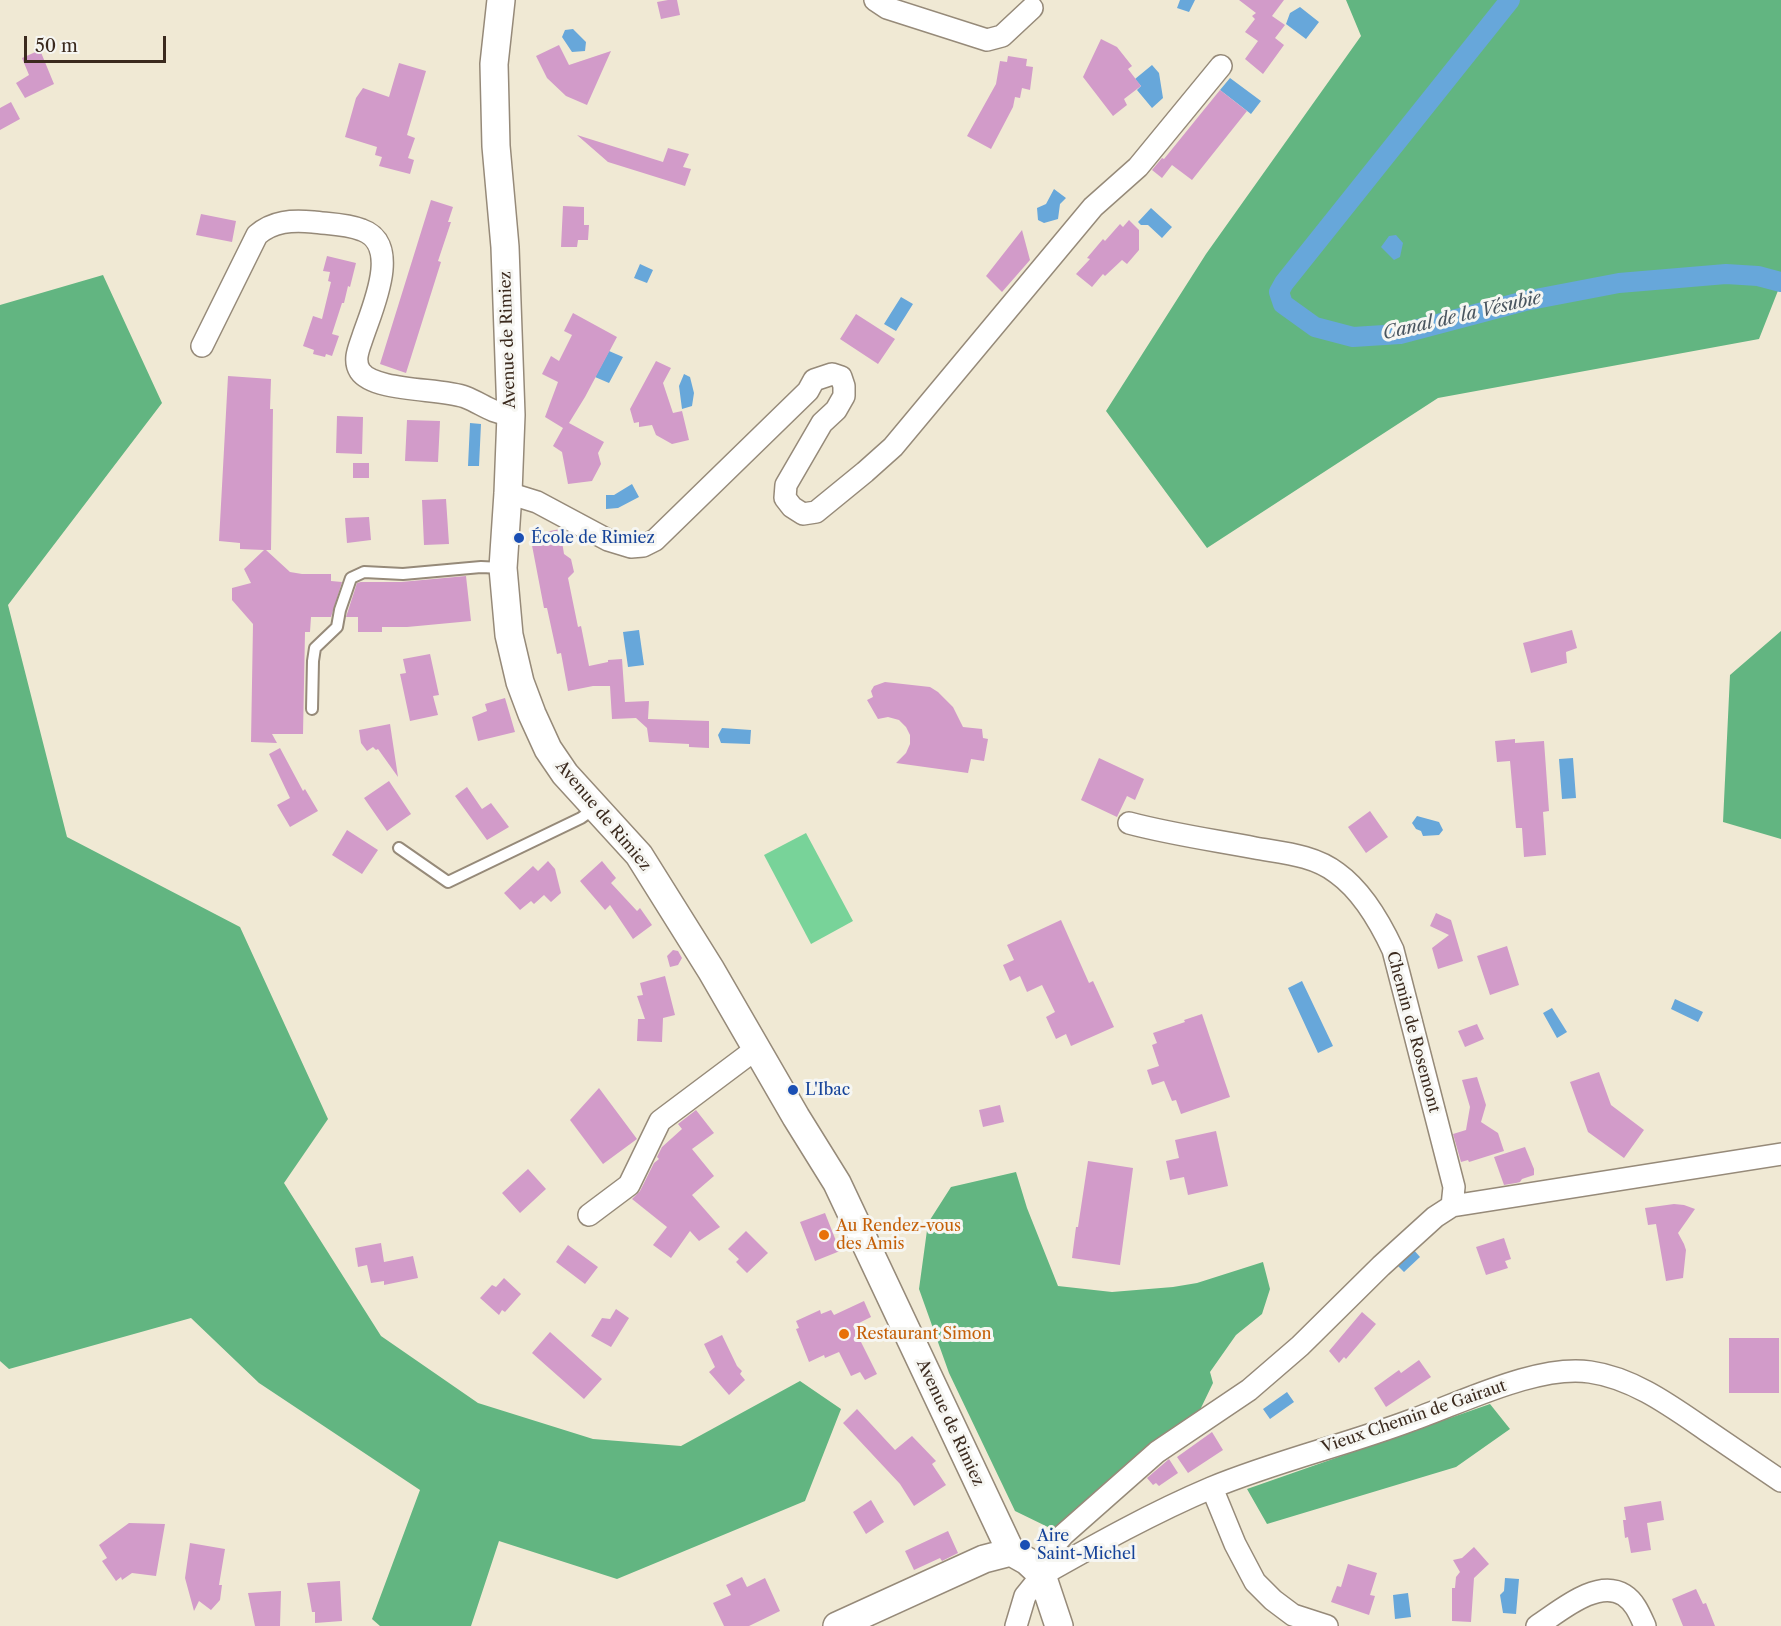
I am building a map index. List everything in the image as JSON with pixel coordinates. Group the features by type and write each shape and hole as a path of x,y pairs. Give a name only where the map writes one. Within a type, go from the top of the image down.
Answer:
{"street":[{"name":"Avenue de Rimiez","path":"501,0 494,64 496,146 505,247 511,415 503,568 509,635 520,682 548,749 565,774 639,855 711,970 848,1203 1011,1552"},
{"path":"875,0 887,8 987,40 1002,36 1032,8"},
{"path":"508,492 537,502 608,540 631,548 643,546 655,540 808,391 814,380 832,374 841,377 844,396 836,410 822,423 786,485 785,498 792,507 802,514 816,512 893,447 1093,207 1138,167 1221,66"},
{"path":"202,346 257,235 267,227 303,221 362,229 373,235 379,242 382,267 379,286 356,356 358,369 364,376 384,385 464,396 490,410 511,415"},
{"name":"Chemin de Rosemont","path":"1129,823 1158,831 1312,859 1337,873 1360,896 1382,928 1393,950 1454,1187 1452,1206"},
{"path":"589,1215 629,1185 660,1121 756,1049"},
{"path":"1016,1626 1025,1596 1042,1575 1049,1551 1063,1535 1157,1452 1257,1383 1300,1346 1381,1266 1435,1217 1452,1206 1781,1154"},
{"name":"Vieux Chemin de Gairaut","path":"1042,1575 1160,1510 1212,1488 1410,1421 1508,1384 1559,1372 1588,1371 1615,1377 1671,1406 1781,1481"},
{"path":"1212,1488 1235,1544 1255,1582 1293,1615 1327,1626"},
{"path":"837,1626 984,1559 1011,1552 1042,1575 1059,1626"},
{"path":"1537,1626 1585,1595 1599,1590 1613,1590 1625,1595 1633,1603 1645,1626"}],"lane":[{"path":"312,710 315,648 337,627 351,578 364,572 403,574 481,567 503,568"},
{"path":"399,848 448,882 581,818 595,808"}],"green space":[{"path":"1346,0 1781,0 1781,283 1759,339 1438,398 1207,548 1106,411 1206,254 1361,36"},
{"path":"103,275 162,403 8,605 67,837 240,927 328,1119 284,1183 381,1336 478,1403 593,1439 681,1446 800,1381 841,1409 805,1501 617,1579 499,1541 471,1626 380,1626 372,1619 420,1490 259,1383 191,1318 9,1369 0,1361 0,305"},
{"path":"1781,631 1781,839 1723,822 1730,675"},
{"path":"806,833 853,921 811,944 764,855"},
{"path":"1016,1172 1027,1208 1058,1286 1112,1292 1173,1287 1197,1283 1263,1262 1270,1289 1262,1314 1236,1335 1210,1372 1213,1383 1200,1410 1064,1526 1052,1529 1015,1511 949,1373 919,1289 928,1223 951,1187"},
{"path":"1490,1404 1510,1429 1456,1467 1267,1524 1247,1489"}],"water":[{"path":"1180,0 1195,0 1189,12 1177,8"},
{"path":"1300,7 1319,22 1306,39 1286,24 1290,13"},
{"path":"573,29 586,42 585,51 572,52 562,37 565,30"},
{"path":"1152,65 1159,73 1163,98 1152,108 1137,90 1141,86 1135,79"},
{"path":"1230,78 1261,101 1251,114 1220,90"},
{"path":"1054,189 1066,198 1060,204 1058,219 1044,223 1038,220 1037,208 1046,204"},
{"path":"1151,208 1172,227 1162,238 1148,225 1141,225 1138,222"},
{"path":"1396,235 1403,243 1400,257 1394,260 1381,247 1389,236"},
{"path":"640,264 653,270 647,283 634,278"},
{"path":"901,297 913,304 896,331 884,324"},
{"path":"609,351 623,357 609,383 595,377"},
{"path":"684,374 690,377 694,393 692,406 682,409 679,386"},
{"path":"470,423 481,424 479,466 468,466"},
{"path":"632,484 639,497 618,508 606,509 606,495 614,495"},
{"path":"639,630 644,665 628,667 623,632"},
{"path":"722,728 751,730 750,744 721,743 718,735"},
{"path":"1573,758 1576,798 1562,799 1559,759"},
{"path":"1417,816 1439,822 1443,830 1439,835 1423,836 1412,823"},
{"path":"1302,981 1333,1046 1318,1053 1288,988"},
{"path":"1675,999 1703,1012 1698,1022 1671,1009"},
{"path":"1552,1008 1567,1032 1557,1038 1543,1013"},
{"path":"1413,1249 1420,1257 1404,1272 1397,1265"},
{"path":"1287,1392 1294,1402 1270,1419 1263,1409"},
{"path":"1505,1578 1519,1579 1516,1614 1503,1613 1500,1595 1504,1591"},
{"path":"1408,1593 1411,1617 1395,1619 1393,1595"}],"building":[{"path":"677,0 680,15 661,19 657,2"},
{"path":"1239,0 1284,0 1272,16 1285,25 1275,38 1284,45 1263,74 1245,59 1258,41 1245,32 1255,19 1252,16 1256,13"},
{"path":"1101,39 1117,47 1132,66 1128,69 1141,86 1124,99 1127,105 1113,116 1083,77"},
{"path":"559,45 569,65 611,51 587,105 566,96 547,78 536,56"},
{"path":"40,50 54,84 25,98 16,83 29,75 22,58"},
{"path":"1008,56 1027,59 1026,66 1033,67 1030,90 1022,88 1020,98 1015,97 1013,107 991,149 967,136 996,84 1000,61 1007,62"},
{"path":"399,63 426,71 407,135 415,138 408,158 414,160 410,174 379,166 382,157 375,155 377,147 345,137 356,98 363,88 389,97"},
{"path":"1220,90 1247,111 1192,180 1172,165 1162,178 1152,170 1162,158 1164,159"},
{"path":"11,102 20,119 0,130 0,108"},
{"path":"577,135 663,162 668,148 689,154 683,167 691,169 685,186 608,162"},
{"path":"431,200 453,207 448,222 451,222 438,261 441,262 406,373 380,364"},
{"path":"563,206 584,207 584,225 589,225 588,240 578,240 577,247 561,247"},
{"path":"201,214 236,221 232,242 196,235"},
{"path":"1129,220 1139,230 1139,250 1127,264 1122,260 1105,276 1103,274 1092,287 1076,274 1090,259 1087,258 1103,239 1105,241 1120,224 1123,227"},
{"path":"1022,230 1030,260 1002,292 986,276"},
{"path":"327,256 356,263 350,287 348,286 332,334 339,336 332,356 326,354 325,357 313,354 314,350 303,346 313,316 322,319 331,282 328,281 330,272 323,271"},
{"path":"573,313 617,337 569,423 604,442 598,453 601,464 592,481 568,484 562,452 553,446 563,428 545,417 558,382 542,374 551,356 559,361 572,335 564,331"},
{"path":"856,314 895,339 878,364 840,339"},
{"path":"656,361 671,368 663,383 673,413 682,411 689,440 672,444 656,435 652,425 639,427 639,422 634,423 630,409"},
{"path":"228,376 271,379 270,409 273,409 271,550 266,550 290,572 331,574 331,581 342,582 331,617 311,617 310,632 305,632 303,734 272,734 277,743 251,742 253,624 232,600 232,588 251,583 244,569 264,550 240,549 240,543 219,541"},
{"path":"337,416 363,417 362,454 336,453"},
{"path":"407,420 440,421 438,462 405,461"},
{"path":"353,463 369,463 369,478 353,478"},
{"path":"446,499 449,544 424,545 422,500"},
{"path":"369,517 371,540 347,543 345,518"},
{"path":"560,529 564,554 571,559 574,572 568,578 589,666 608,662 608,660 622,659 625,702 649,701 648,719 709,721 709,748 689,747 689,744 649,742 647,728 636,718 612,719 610,686 593,686 568,691 561,653 557,654 547,608 544,608 530,535"},
{"path":"466,576 471,621 382,627 382,632 358,632 358,617 346,617 357,583 401,582"},
{"path":"1572,630 1577,648 1566,652 1567,663 1531,673 1523,643"},
{"path":"430,654 439,695 433,696 438,715 410,721 400,674 406,673 403,659"},
{"path":"885,682 930,687 938,692 953,707 963,727 982,729 983,738 988,739 984,761 971,759 968,773 896,763 906,753 910,744 910,735 899,720 888,717 878,719 867,700 873,697 871,691 874,686"},
{"path":"505,698 515,732 478,741 472,717 487,711 485,704"},
{"path":"390,724 398,777 378,749 373,747 367,751 361,743 359,730"},
{"path":"1515,739 1515,743 1544,741 1549,811 1543,812 1546,855 1524,857 1522,828 1516,828 1510,761 1497,762 1495,741"},
{"path":"280,748 303,791 305,789 318,811 290,827 277,805 290,798 269,754"},
{"path":"1099,758 1144,779 1135,800 1127,796 1117,817 1081,800"},
{"path":"389,781 411,814 387,831 364,798"},
{"path":"467,787 482,809 491,803 509,827 487,840 455,796"},
{"path":"1370,811 1388,837 1366,853 1348,827"},
{"path":"347,830 378,850 362,874 332,855"},
{"path":"548,861 555,869 561,893 551,902 544,895 534,904 531,901 520,910 504,893 533,866 538,871"},
{"path":"602,861 616,878 611,883 637,911 640,908 652,925 633,939 610,905 605,910 580,881"},
{"path":"1436,913 1451,920 1463,961 1438,969 1432,948 1449,935 1430,926"},
{"path":"1061,920 1089,983 1093,981 1114,1027 1071,1046 1066,1034 1056,1039 1046,1017 1055,1012 1042,985 1027,992 1020,976 1010,981 1003,965 1014,960 1007,945"},
{"path":"1507,946 1519,985 1490,995 1477,956"},
{"path":"673,950 678,951 682,958 678,965 670,967 667,956"},
{"path":"665,976 675,1015 663,1018 662,1042 637,1041 638,1019 645,1019 637,996 643,995 640,983"},
{"path":"1202,1014 1230,1097 1181,1114 1176,1100 1172,1101 1164,1081 1152,1085 1147,1070 1159,1066 1152,1045 1157,1043 1153,1033"},
{"path":"1477,1024 1484,1039 1465,1047 1458,1031"},
{"path":"1599,1072 1611,1105 1644,1130 1624,1158 1588,1132 1570,1082"},
{"path":"1477,1077 1486,1105 1481,1122 1498,1133 1504,1151 1469,1162 1468,1160 1461,1162 1453,1134 1466,1130 1470,1107 1462,1080"},
{"path":"599,1088 637,1139 603,1164 570,1120"},
{"path":"1000,1105 1004,1122 983,1127 979,1110"},
{"path":"696,1110 714,1133 692,1149 714,1176 692,1195 720,1227 699,1241 690,1231 671,1258 653,1245 667,1227 632,1199 640,1191 654,1163 659,1159 657,1157 662,1147 682,1129 678,1124"},
{"path":"1216,1131 1228,1186 1188,1195 1184,1177 1170,1180 1166,1161 1179,1158 1175,1140"},
{"path":"1525,1147 1534,1169 1534,1175 1520,1182 1504,1185 1494,1157"},
{"path":"1088,1161 1133,1168 1120,1265 1072,1258"},
{"path":"528,1169 546,1189 520,1213 502,1193"},
{"path":"1674,1204 1695,1209 1678,1233 1686,1250 1683,1278 1666,1281 1656,1224 1648,1225 1645,1208"},
{"path":"825,1213 840,1251 815,1261 800,1222"},
{"path":"746,1231 768,1253 747,1273 736,1262 739,1259 728,1249"},
{"path":"1504,1238 1511,1259 1505,1261 1508,1268 1486,1275 1476,1247"},
{"path":"381,1243 384,1262 413,1256 418,1278 384,1285 384,1281 371,1283 367,1265 358,1267 355,1248"},
{"path":"568,1245 598,1267 585,1284 556,1262"},
{"path":"504,1278 521,1294 505,1312 502,1310 499,1315 480,1298 492,1285 496,1287"},
{"path":"864,1301 871,1317 853,1326 877,1374 865,1380 860,1372 851,1376 839,1352 825,1358 824,1355 809,1362 796,1329 799,1328 796,1321 820,1310 821,1314 831,1310 834,1315"},
{"path":"616,1309 629,1318 611,1347 591,1336 602,1318 610,1319"},
{"path":"1362,1312 1376,1324 1346,1359 1344,1357 1339,1363 1329,1351"},
{"path":"550,1332 602,1379 584,1399 532,1353"},
{"path":"722,1335 745,1380 729,1395 709,1372 715,1367 704,1344"},
{"path":"1729,1338 1779,1338 1779,1393 1729,1393"},
{"path":"1419,1360 1431,1377 1386,1407 1374,1388 1399,1370 1401,1373"},
{"path":"857,1409 895,1450 912,1436 936,1461 932,1464 946,1485 914,1506 900,1484 843,1423"},
{"path":"1212,1432 1223,1450 1188,1473 1177,1457"},
{"path":"1169,1459 1178,1473 1159,1486 1156,1483 1153,1485 1147,1478"},
{"path":"871,1500 884,1522 866,1534 853,1512"},
{"path":"1661,1501 1664,1520 1647,1523 1651,1550 1631,1553 1628,1537 1625,1538 1624,1507"},
{"path":"129,1523 165,1524 156,1576 132,1573 116,1581 102,1561 107,1558 99,1545"},
{"path":"948,1531 958,1553 942,1561 940,1558 914,1570 905,1551"},
{"path":"190,1543 225,1549 219,1585 222,1585 220,1600 211,1610 199,1601 194,1611 185,1578"},
{"path":"1474,1547 1489,1564 1474,1578 1471,1622 1452,1621 1452,1588 1455,1588 1456,1577 1460,1572 1453,1560 1462,1558"},
{"path":"1348,1564 1377,1573 1370,1595 1375,1596 1369,1615 1331,1602 1337,1586 1341,1587"},
{"path":"742,1577 747,1587 765,1578 780,1611 749,1626 724,1626 713,1603 731,1595 726,1585"},
{"path":"340,1581 342,1621 315,1623 315,1612 312,1612 307,1583"},
{"path":"1696,1589 1703,1604 1706,1603 1715,1626 1683,1626 1672,1599"},
{"path":"281,1591 280,1626 255,1626 248,1593"}],"waterway":[{"name":"Canal de la Vésubie","path":"1510,0 1284,283 1279,292 1283,304 1315,327 1353,337 1400,334 1525,301 1619,283 1726,274 1758,276 1781,282"}],"place":[{"name":"École de Rimiez","path":"519,538"},
{"name":"L'Ibac","path":"793,1090"},
{"name":"Au Rendez-vous des Amis","path":"824,1235"},
{"name":"Restaurant Simon","path":"844,1334"},
{"name":"Aire Saint-Michel","path":"1025,1545"}]}
